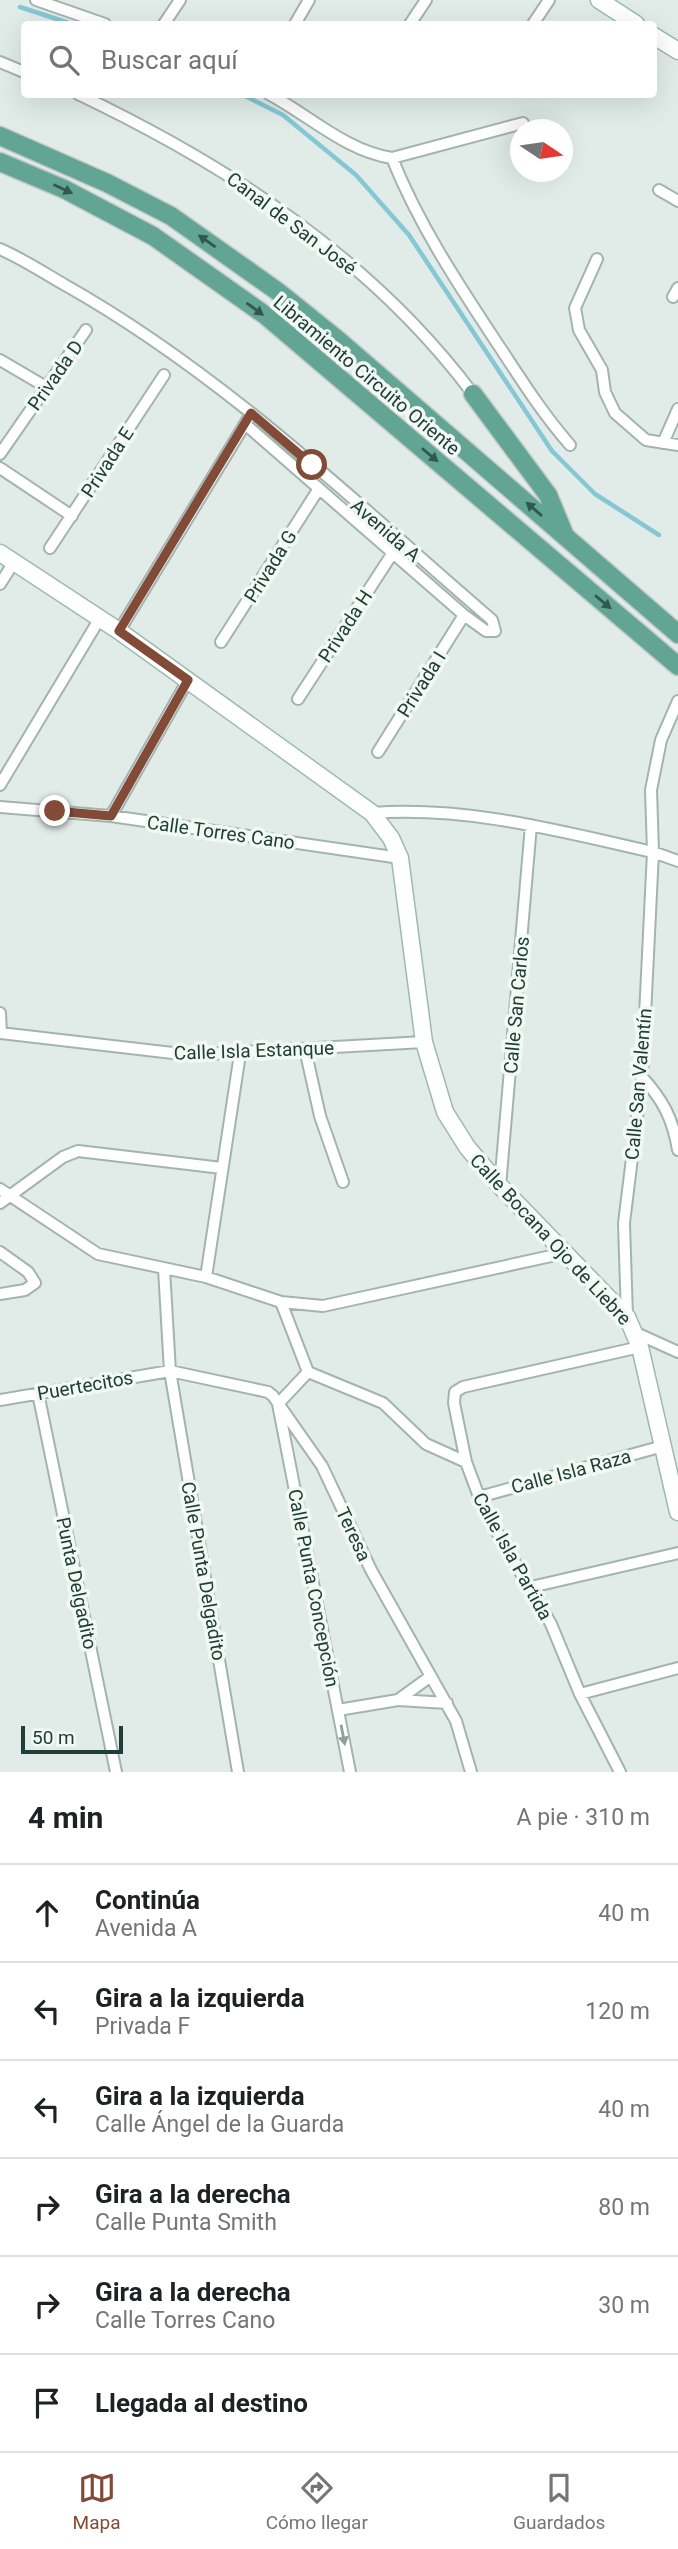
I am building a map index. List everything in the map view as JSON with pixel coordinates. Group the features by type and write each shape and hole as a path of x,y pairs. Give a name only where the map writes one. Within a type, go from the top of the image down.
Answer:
{"main road":[{"name":"Libramiento Circuito Oriente","path":"0,136 107,183 171,216 203,239 338,340 678,634"},
{"name":"Libramiento Circuito Oriente","path":"0,162 64,189 153,236 265,316 678,666"},
{"path":"473,394 548,495 565,536"}],"street":[{"path":"36,0 96,21"},
{"path":"166,21 180,0"},
{"path":"297,21 310,0"},
{"path":"412,21 426,0"},
{"path":"535,21 549,0"},
{"path":"599,0 631,21"},
{"path":"657,38 678,51"},
{"path":"0,62 21,71"},
{"name":"Canal de San José","path":"86,98 197,155 256,192 344,259 424,333 473,394"},
{"path":"275,98 369,155 392,158 510,126"},
{"path":"392,158 409,201 452,275 547,419 570,445"},
{"path":"659,190 678,201"},
{"name":"Avenida A","path":"0,249 99,304 176,356 251,413 492,620 495,631 486,631 464,615 245,424"},
{"path":"597,259 575,308 579,330 602,370 605,392 615,413 646,440 678,445"},
{"name":"Privada D","path":"0,454 86,330"},
{"path":"0,360 46,387"},
{"name":"Privada E","path":"50,548 164,375"},
{"path":"663,443 678,409"},
{"path":"119,631 251,413"},
{"path":"0,468 72,516"},
{"name":"Privada G","path":"221,642 318,489"},
{"name":"Calle Bocana Ojo de Liebre","path":"0,553 100,618 188,680 372,813 383,825 400,858 424,1042 445,1112 467,1147 500,1186 627,1317 638,1340 678,1512"},
{"name":"Privada H","path":"298,699 392,554"},
{"path":"0,584 14,562"},
{"name":"Privada I","path":"378,752 464,615"},
{"path":"0,785 100,618"},
{"path":"111,816 188,680"},
{"name":"Calle San Valentín","path":"627,1317 624,1223 642,1077 653,852 650,820 655,762 661,740 678,701"},
{"name":"Calle Torres Cano","path":"0,807 111,816 400,858"},
{"path":"372,813 432,810 531,825 678,860"},
{"name":"Calle San Carlos","path":"500,1186 531,825"},
{"path":"0,1013 1,1033"},
{"name":"Calle Isla Estanque","path":"1,1033 163,1054 240,1054 424,1042"},
{"path":"305,1049 320,1116 343,1182"},
{"path":"206,1277 240,1054"},
{"path":"642,1077 662,1099 671,1118 678,1150"},
{"path":"222,1168 78,1152 63,1157 3,1196 98,1254 206,1277 281,1302 323,1306 565,1252"},
{"path":"0,1252 27,1272 35,1283 25,1290 0,1294"},
{"path":"164,1269 170,1371"},
{"path":"281,1302 308,1371 383,1402 426,1444 466,1462"},
{"path":"638,1340 678,1352"},
{"name":"Calle Isla Partida","path":"620,1772 580,1694 531,1587 479,1497 466,1462 454,1403 455,1392 463,1387 638,1340"},
{"name":"Puertecitos","path":"0,1399 170,1371"},
{"name":"Teresa","path":"170,1371 268,1392 278,1404 321,1466 371,1570 446,1703 466,1748 471,1772"},
{"name":"Calle Punta Delgadito","path":"170,1371 238,1772"},
{"path":"278,1404 308,1371"},
{"name":"Punta Delgadito","path":"38,1393 116,1772"},
{"name":"Calle Punta Concepción","path":"278,1404 350,1772"},
{"name":"Calle Isla Raza","path":"479,1497 663,1446"},
{"path":"531,1587 678,1553"},
{"path":"580,1694 678,1668"},
{"path":"398,1700 431,1676"},
{"path":"338,1710 398,1700 446,1703"}],"waterway":[{"path":"20,7 63,21"},
{"path":"249,98 283,115 356,175 409,235 552,451 595,494 659,535"}],"route":[{"path":"55,811 111,816 188,680 119,631 251,413 312,465"}]}
